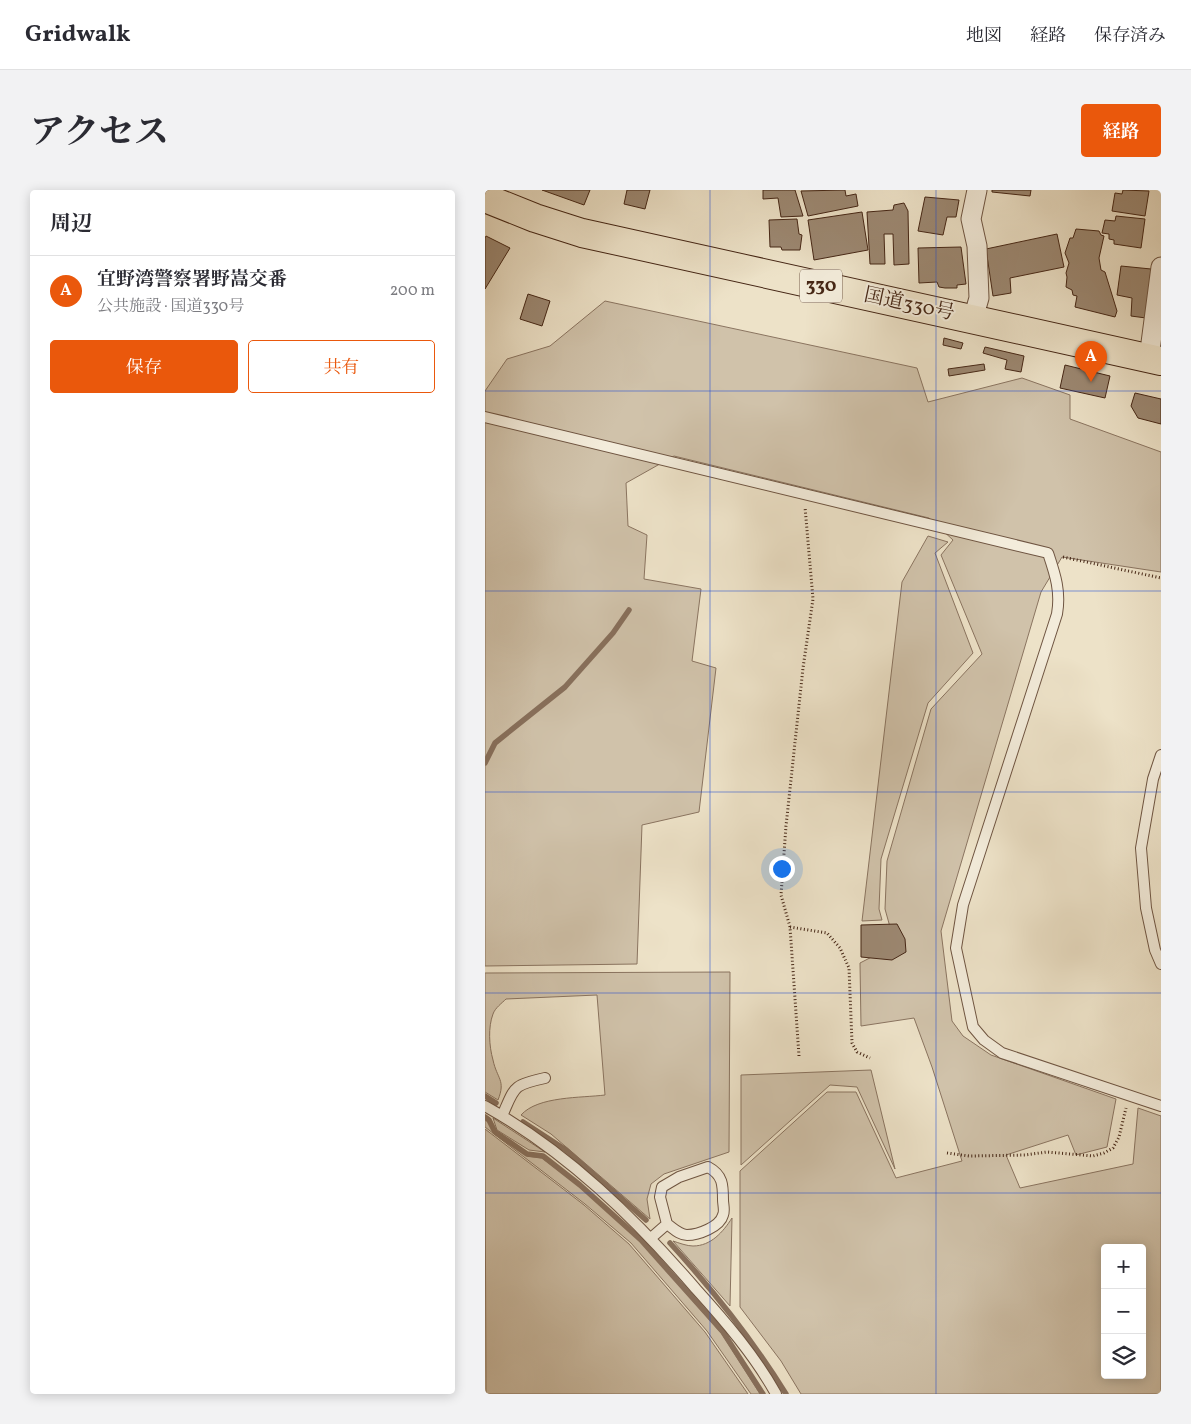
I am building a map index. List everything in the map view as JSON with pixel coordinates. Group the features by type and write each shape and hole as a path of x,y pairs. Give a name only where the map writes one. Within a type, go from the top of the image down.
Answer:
{"highway":[{"name":"国道330号","path":"489,200 535,218 582,233 1155,359"}],"street":[{"path":"973,319 979,298 977,246 971,219 977,190"},
{"path":"1155,359 1161,267"}],"lane":[{"path":"485,417 1048,554 1060,599 1057,614 963,904 956,948 973,1026 984,1040 1002,1053 1161,1106"},
{"path":"1161,755 1153,779 1141,848 1146,908 1155,950 1161,964"},
{"path":"502,1116 514,1089 527,1082 545,1078"},
{"path":"485,1106 552,1149 607,1195 651,1238 721,1319 745,1349 776,1394"},
{"path":"709,1167 717,1172 723,1182 723,1215 717,1225 687,1235 678,1232 667,1224 660,1197 662,1187 679,1177 709,1167"},
{"path":"651,1238 667,1224"}],"path":[{"path":"799,1056 790,928 781,895 781,885 803,668 813,599 805,517 805,494"},
{"path":"1048,554 1161,578"},
{"path":"790,928 827,933 840,948 849,968 852,1043 857,1052 869,1058"},
{"path":"947,1153 969,1156 1025,1155 1047,1152 1093,1156 1104,1153 1113,1148 1119,1137 1129,1096"}],"shaded area":[{"path":"605,301 917,368 928,402 1022,378 1070,395 1070,419 1161,452 1161,572 1062,557 1041,592 941,931 952,1021 963,1036 991,1055 1116,1099 1107,1147 1076,1155 1068,1135 1006,1155 1020,1188 1133,1164 1138,1108 1161,1116 1161,1394 801,1394 781,1361 740,1307 740,1171 827,1092 856,1092 896,1178 962,1161 914,1018 861,1026 860,963 895,945 885,909 887,861 931,709 982,654 941,555 953,540 929,518 674,456 626,483 628,526 647,535 644,579 701,589 692,661 716,668 699,812 642,825 637,964 485,966 485,391 507,359 550,346"},
{"path":"928,536 948,542 935,553 973,653 928,703 881,859 879,909 882,920 862,921 902,582"},
{"path":"730,972 729,1152 664,1174 651,1184 647,1199 650,1219 551,1134 521,1115 538,1104 549,1101 605,1095 597,995 506,999 494,1012 490,1031 492,1055 501,1084 498,1100 485,1092 485,973"},
{"path":"871,1070 895,1169 857,1087 830,1085 741,1165 741,1075"},
{"path":"485,1118 489,1121 494,1132 527,1156 542,1158 580,1187 641,1242 722,1334 760,1394 751,1394 707,1331 631,1243 585,1204 485,1127"},
{"path":"493,1118 545,1152 529,1150 497,1130"},
{"path":"485,1129 584,1205 629,1244 705,1332 748,1394 486,1394"},
{"path":"732,1218 730,1306 673,1241 691,1246 705,1244 716,1237"}],"building":[{"path":"542,190 590,190 584,205"},
{"path":"627,190 650,190 645,209 624,204"},
{"path":"763,190 795,190 803,216 781,217 778,198 763,199"},
{"path":"845,190 846,196 856,194 858,206 808,216 801,191"},
{"path":"992,190 1031,190 1030,196 992,192"},
{"path":"1123,190 1149,191 1145,216 1112,211 1115,193 1122,194"},
{"path":"925,197 959,200 956,217 947,217 943,235 918,231"},
{"path":"904,203 908,211 909,264 894,265 893,234 884,234 885,264 870,264 867,212 893,210 894,205"},
{"path":"862,212 868,250 814,260 808,220"},
{"path":"1116,216 1145,219 1141,248 1114,244 1114,240 1109,239 1109,234 1102,233 1105,220 1115,221"},
{"path":"797,219 799,234 802,235 800,250 782,250 781,247 770,247 769,220"},
{"path":"1076,229 1099,231 1104,236 1099,258 1101,270 1105,272 1117,311 1115,317 1075,307 1077,296 1073,295 1072,290 1066,287 1066,273 1069,263 1065,253 1070,238 1073,238"},
{"path":"1057,234 1064,267 1010,278 1011,293 993,296 986,249"},
{"path":"486,236 510,248 485,289 485,238"},
{"path":"961,247 966,284 957,285 957,288 945,288 939,287 937,282 919,283 918,248"},
{"path":"1121,266 1151,269 1146,318 1131,316 1132,298 1117,295"},
{"path":"528,294 550,301 542,326 520,319"},
{"path":"944,338 963,343 961,349 943,345"},
{"path":"985,347 1024,356 1021,372 1005,369 1007,360 983,353"},
{"path":"984,364 985,370 949,376 948,369"},
{"path":"1065,365 1110,376 1105,398 1060,388"},
{"path":"1135,393 1161,399 1161,424 1138,418 1131,406"},
{"path":"897,924 905,939 906,952 892,960 861,957 861,925"}],"waterway":[{"path":"485,763 495,743 565,687 613,633 629,610"},
{"path":"485,1096 496,1103"},
{"path":"485,1117 489,1120 495,1132 527,1154 543,1156 580,1185 641,1240 723,1332 763,1394"},
{"path":"523,1122 566,1150 646,1220"},
{"path":"670,1243 731,1316 760,1354 786,1394"}],"place":[{"name":"宜野湾警察署野嵩交番","path":"1091,382"}]}
